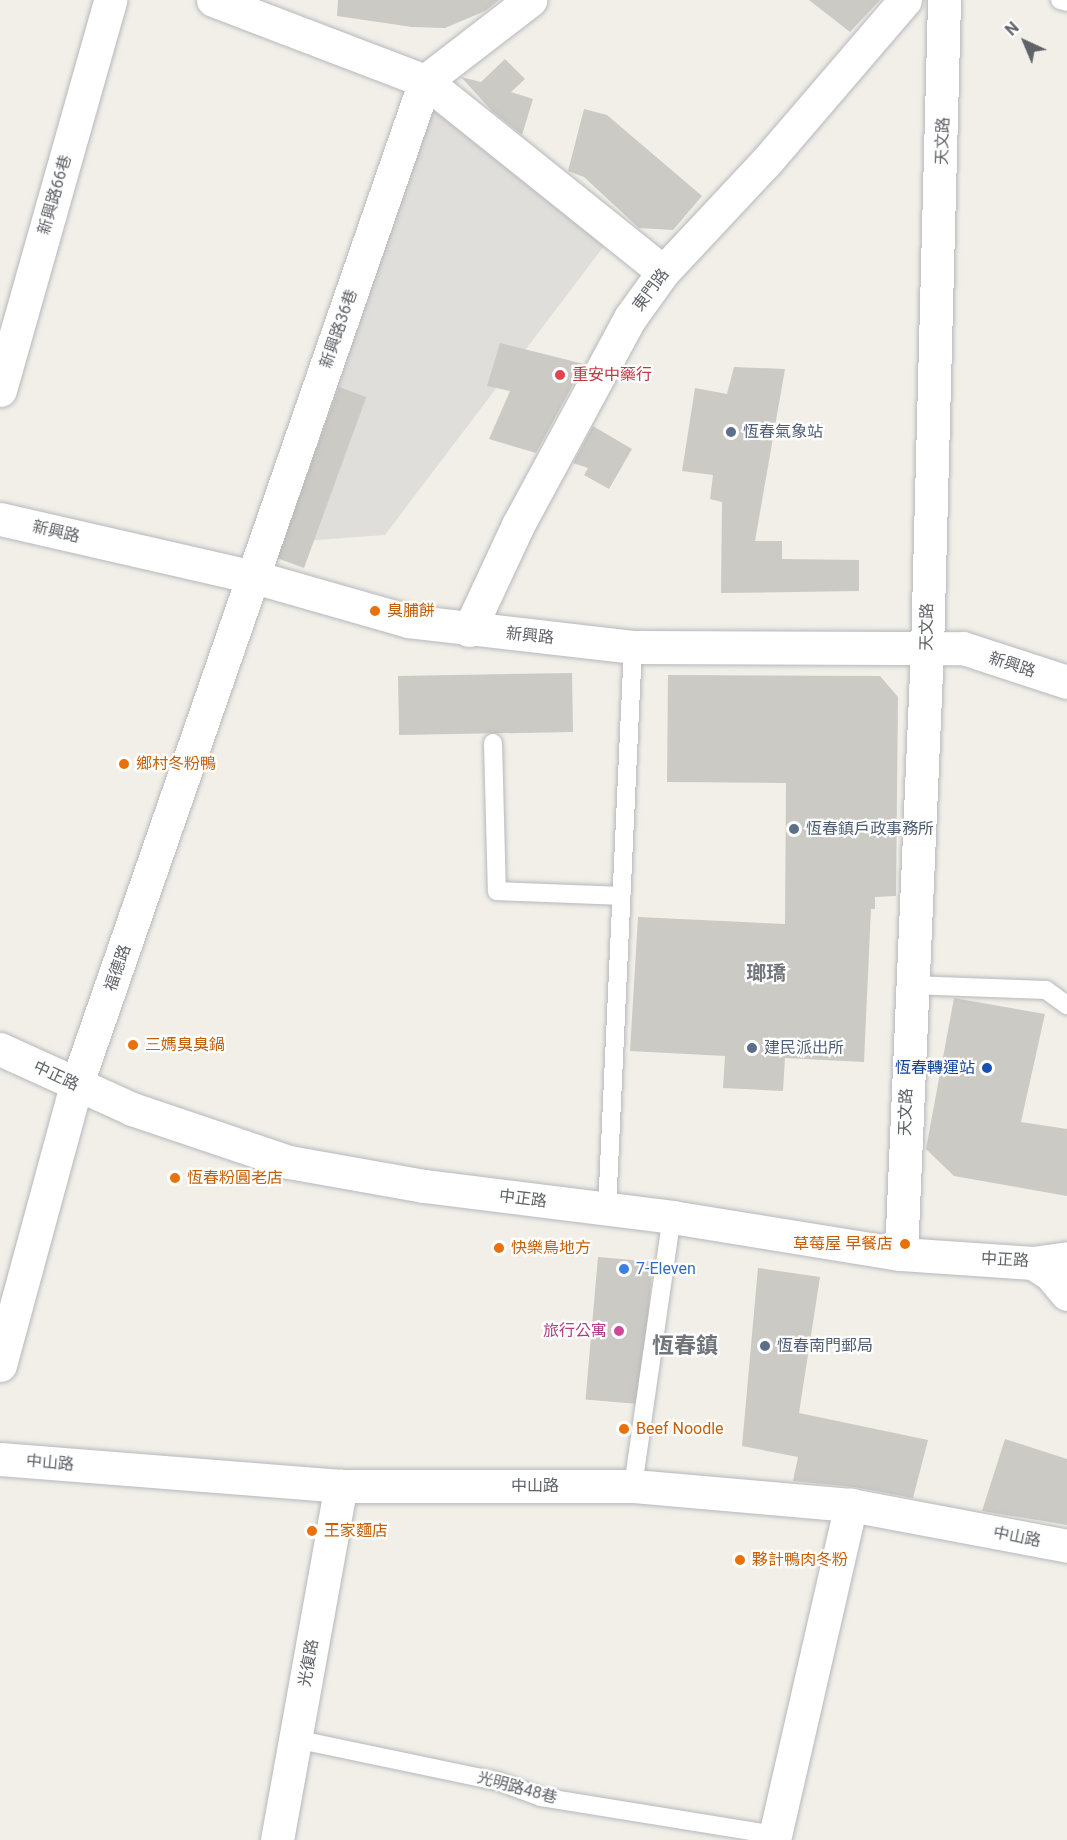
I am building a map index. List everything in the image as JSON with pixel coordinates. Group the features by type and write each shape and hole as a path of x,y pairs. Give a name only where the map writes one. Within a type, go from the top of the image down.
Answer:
{"street":[{"name":"新興路66巷","path":"0,390 110,0"},
{"path":"213,0 425,81 663,272"},
{"path":"425,81 530,0"},
{"name":"東門路","path":"469,630 576,413 630,318 663,272 767,161 905,0"},
{"name":"天文路","path":"901,1254 910,984 927,650 945,0"},
{"name":"新興路36巷","path":"254,577 425,81"},
{"name":"新興路","path":"0,519 254,577 408,621 469,630 633,647 864,646 927,650 963,648 1067,682"},
{"name":"福德路","path":"0,1365 76,1086 254,577"},
{"name":"中正路","path":"0,1049 76,1086 289,1162 424,1186 672,1217 901,1254 1033,1263 1067,1258"},
{"path":"1033,1263 1067,1294"},
{"name":"中山路","path":"0,1459 341,1486 633,1486 851,1505 1067,1546"},
{"name":"光復路","path":"277,1840 341,1486"},
{"name":"光明路48巷","path":"775,1838 851,1505"}],"lane":[{"path":"1060,0 1067,2"},
{"path":"607,1210 633,647"},
{"path":"493,743 497,891 621,896"},
{"path":"910,984 1046,990 1067,1005"},
{"path":"633,1486 672,1217"},
{"name":"光明路48巷","path":"295,1739 500,1782 541,1797 775,1838"}],"shaded area":[{"path":"430,105 607,242 385,535 275,543"}],"building":[{"path":"338,0 499,0 485,11 445,28 412,27 337,16"},
{"path":"809,0 880,0 850,32"},
{"path":"505,59 525,79 511,92 533,99 522,135 492,111 461,77 481,82"},
{"path":"584,109 607,115 702,196 673,230 639,228 584,177 568,171"},
{"path":"500,343 584,364 536,453 489,439 510,391 487,386"},
{"path":"734,367 785,369 755,541 782,541 782,559 859,560 859,591 721,593 722,502 710,499 713,475 682,471 695,388 727,394"},
{"path":"339,387 366,397 304,568 277,558"},
{"path":"593,426 632,449 609,489 584,475 588,468 573,463"},
{"path":"572,673 573,732 399,735 398,676"},
{"path":"668,675 880,676 898,697 896,896 875,897 875,909 871,909 864,1062 785,1058 783,1091 723,1088 725,1056 630,1051 638,917 785,924 786,783 667,782"},
{"name":"恆春轉運站","path":"954,998 1045,1014 1021,1122 1067,1129 1067,1196 954,1176 926,1149"},
{"name":"旅行公寓","path":"598,1257 653,1262 640,1404 586,1399"},
{"path":"758,1268 820,1277 799,1413 928,1440 913,1498 854,1487 793,1481 798,1457 742,1446"},
{"path":"1005,1439 1067,1459 1067,1525 982,1511"}],"place":[{"name":"重安中藥行","path":"560,375"},
{"name":"恆春氣象站","path":"731,432"},
{"name":"臭脯餅","path":"375,611"},
{"name":"鄉村冬粉鴨","path":"124,764"},
{"name":"恆春鎮戶政事務所","path":"794,829"},
{"name":"三媽臭臭鍋","path":"133,1045"},
{"name":"建民派出所","path":"752,1048"},
{"name":"恆春轉運站","path":"987,1068"},
{"name":"恆春粉圓老店","path":"175,1178"},
{"name":"草莓屋 早餐店","path":"905,1244"},
{"name":"快樂鳥地方","path":"499,1248"},
{"name":"7-Eleven","path":"624,1269"},
{"name":"旅行公寓","path":"619,1331"},
{"name":"恆春南門郵局","path":"765,1346"},
{"name":"Beef Noodle","path":"624,1429"},
{"name":"王家麵店","path":"312,1531"},
{"name":"夥計鴨肉冬粉","path":"740,1560"}],"district":[{"name":"瑯𤩝","path":"766,973"},
{"name":"恆春鎮","path":"685,1346"}]}
